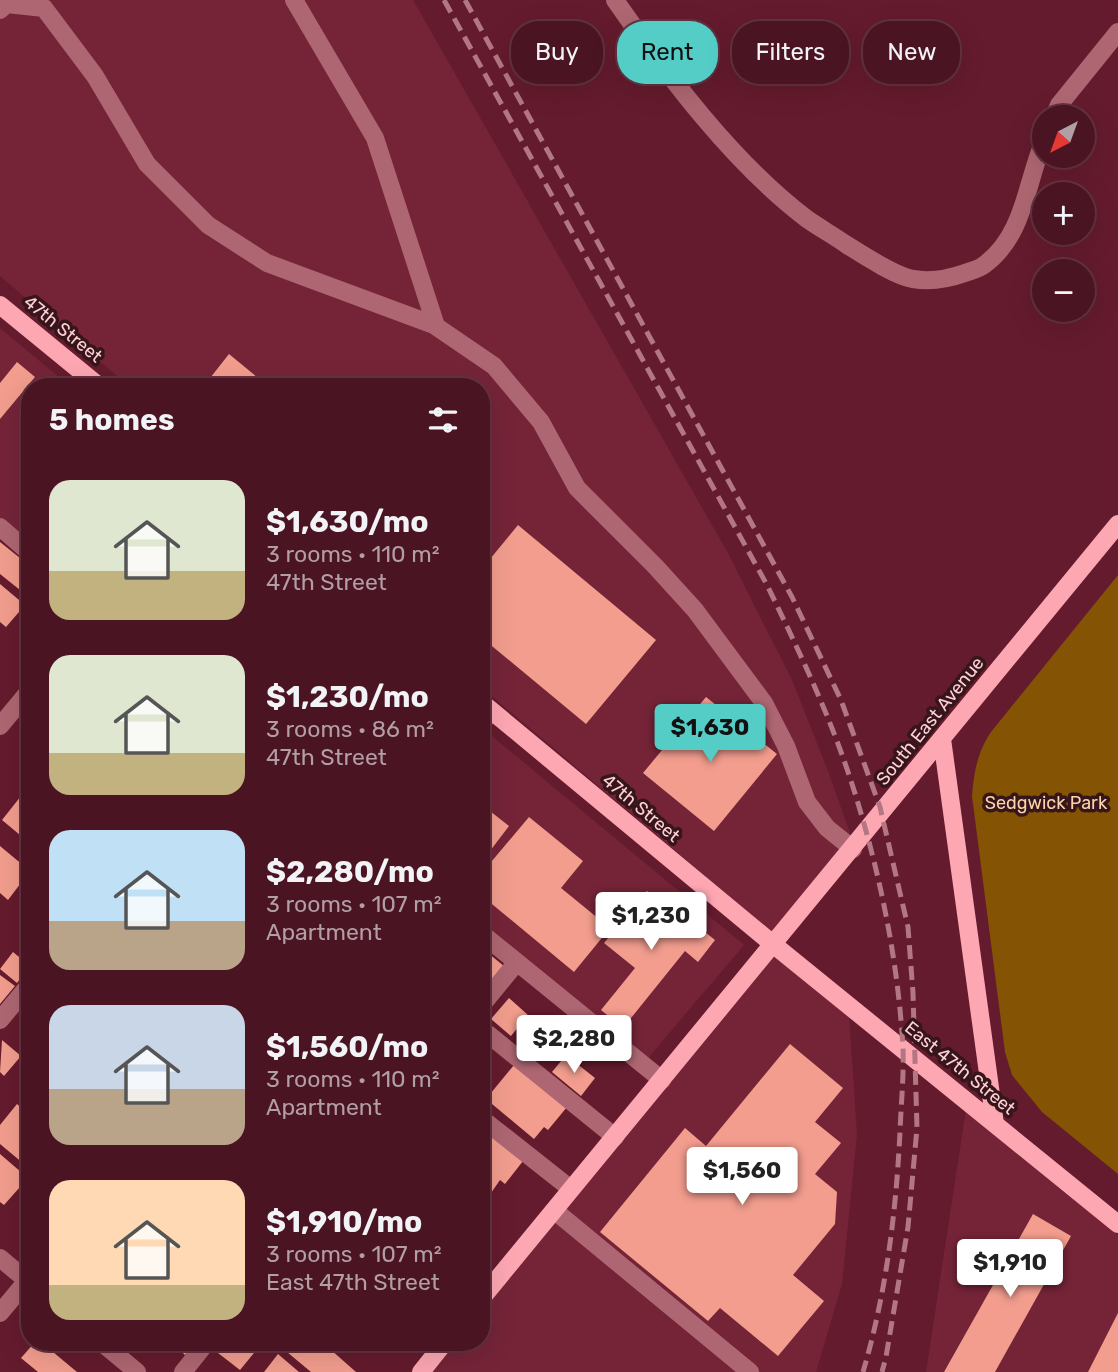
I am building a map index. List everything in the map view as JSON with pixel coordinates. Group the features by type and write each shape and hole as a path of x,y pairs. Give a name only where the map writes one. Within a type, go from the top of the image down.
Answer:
{"main road":[{"name":"47th Street","path":"0,305 89,378"},
{"name":"South East Avenue","path":"490,1288 1118,524"},
{"name":"47th Street","path":"490,717 774,945"},
{"path":"942,739 995,1124"},
{"name":"East 47th Street","path":"774,945 1118,1224"},
{"path":"421,1372 438,1351"}],"street":[{"path":"294,0 375,138 436,326"},
{"path":"615,0 657,60 708,122 763,181 807,219 867,258 912,279 947,280 983,266 1010,237 1026,201 1034,168"},
{"path":"4,5 44,8 95,76 147,164 208,225 267,263 436,326 494,366 541,422 577,488 695,610 764,702 786,746 807,802 827,828 853,849"},
{"path":"1059,105 1118,32"},
{"path":"0,527 21,544"},
{"path":"0,726 21,701"},
{"path":"490,940 662,1080"},
{"path":"490,995 517,962"},
{"path":"0,1020 21,995"},
{"path":"490,1036 615,1137"},
{"path":"490,1125 572,1189"},
{"path":"555,1211 750,1372"},
{"path":"0,1258 21,1274"},
{"path":"0,1313 21,1289"},
{"path":"112,1351 137,1372"},
{"path":"183,1372 200,1351"}],"shaded area":[{"path":"0,0 413,0 729,555 792,680 852,839 773,933 490,695 490,378 119,378 0,276"},
{"path":"0,328 60,378 21,378 21,548 0,530"},
{"path":"490,734 744,945 638,1070 490,946"},
{"path":"775,952 849,1014 857,1134 842,1284 816,1372 429,1372 446,1351 490,1351 490,1297"},
{"path":"966,1109 1118,1235 1118,1372 926,1372"}],"green space":[{"name":"Sedgwick Park","path":"1118,575 1118,1174 1042,1112 1012,1075 1005,1052 972,796 977,763 991,732"}],"building":[{"path":"229,354 258,378 210,378"},
{"path":"17,362 35,377 21,378 21,394 0,419 0,383"},
{"path":"518,525 656,640 586,724 490,644 490,559"},
{"path":"0,542 21,559 21,591 0,574"},
{"path":"0,584 21,602 21,610 6,627 0,622"},
{"path":"706,697 777,754 714,831 643,773"},
{"path":"21,796 21,834 2,820"},
{"path":"490,811 509,826 490,851"},
{"path":"529,817 583,861 561,888 610,928 574,972 490,902 490,863"},
{"path":"0,846 21,864 21,883 8,900 0,893"},
{"path":"647,891 678,916 681,913 715,940 698,962 685,951 623,1028 601,1010 635,968 604,943"},
{"path":"13,952 21,959 21,978 17,983 0,969"},
{"path":"490,955 505,967 490,985"},
{"path":"0,975 15,986 0,1004"},
{"path":"509,998 528,1015 511,1036 491,1019"},
{"path":"2,1040 21,1056 4,1076 0,1072"},
{"path":"790,1044 843,1088 815,1122 841,1143 815,1174 837,1192 835,1224 793,1275 824,1301 778,1356 720,1308 708,1321 600,1232 685,1128 706,1146"},
{"path":"566,1055 595,1078 581,1096 552,1072"},
{"path":"514,1065 567,1107 548,1130 544,1127 534,1139 490,1102 490,1094"},
{"path":"17,1104 21,1107 21,1162 0,1144 0,1125"},
{"path":"490,1134 523,1161 505,1184 500,1180 491,1193"},
{"path":"0,1154 21,1172 21,1186 4,1205 0,1202"},
{"path":"1033,1214 1071,1236 995,1372 944,1372"},
{"path":"1118,1313 1118,1372 1088,1372"},
{"path":"27,1351 52,1351 77,1372 38,1372 21,1358"},
{"path":"220,1351 256,1351 240,1370 218,1353"},
{"path":"332,1351 356,1372 311,1372 287,1352"},
{"path":"278,1354 299,1372 264,1372"}],"railway":[{"path":"444,0 767,585 824,708 862,816 879,881 892,948 903,1058 893,1223 878,1313 863,1372"},
{"path":"465,0 792,597 841,700 880,807 908,927 917,1128 908,1227 882,1372"}]}
